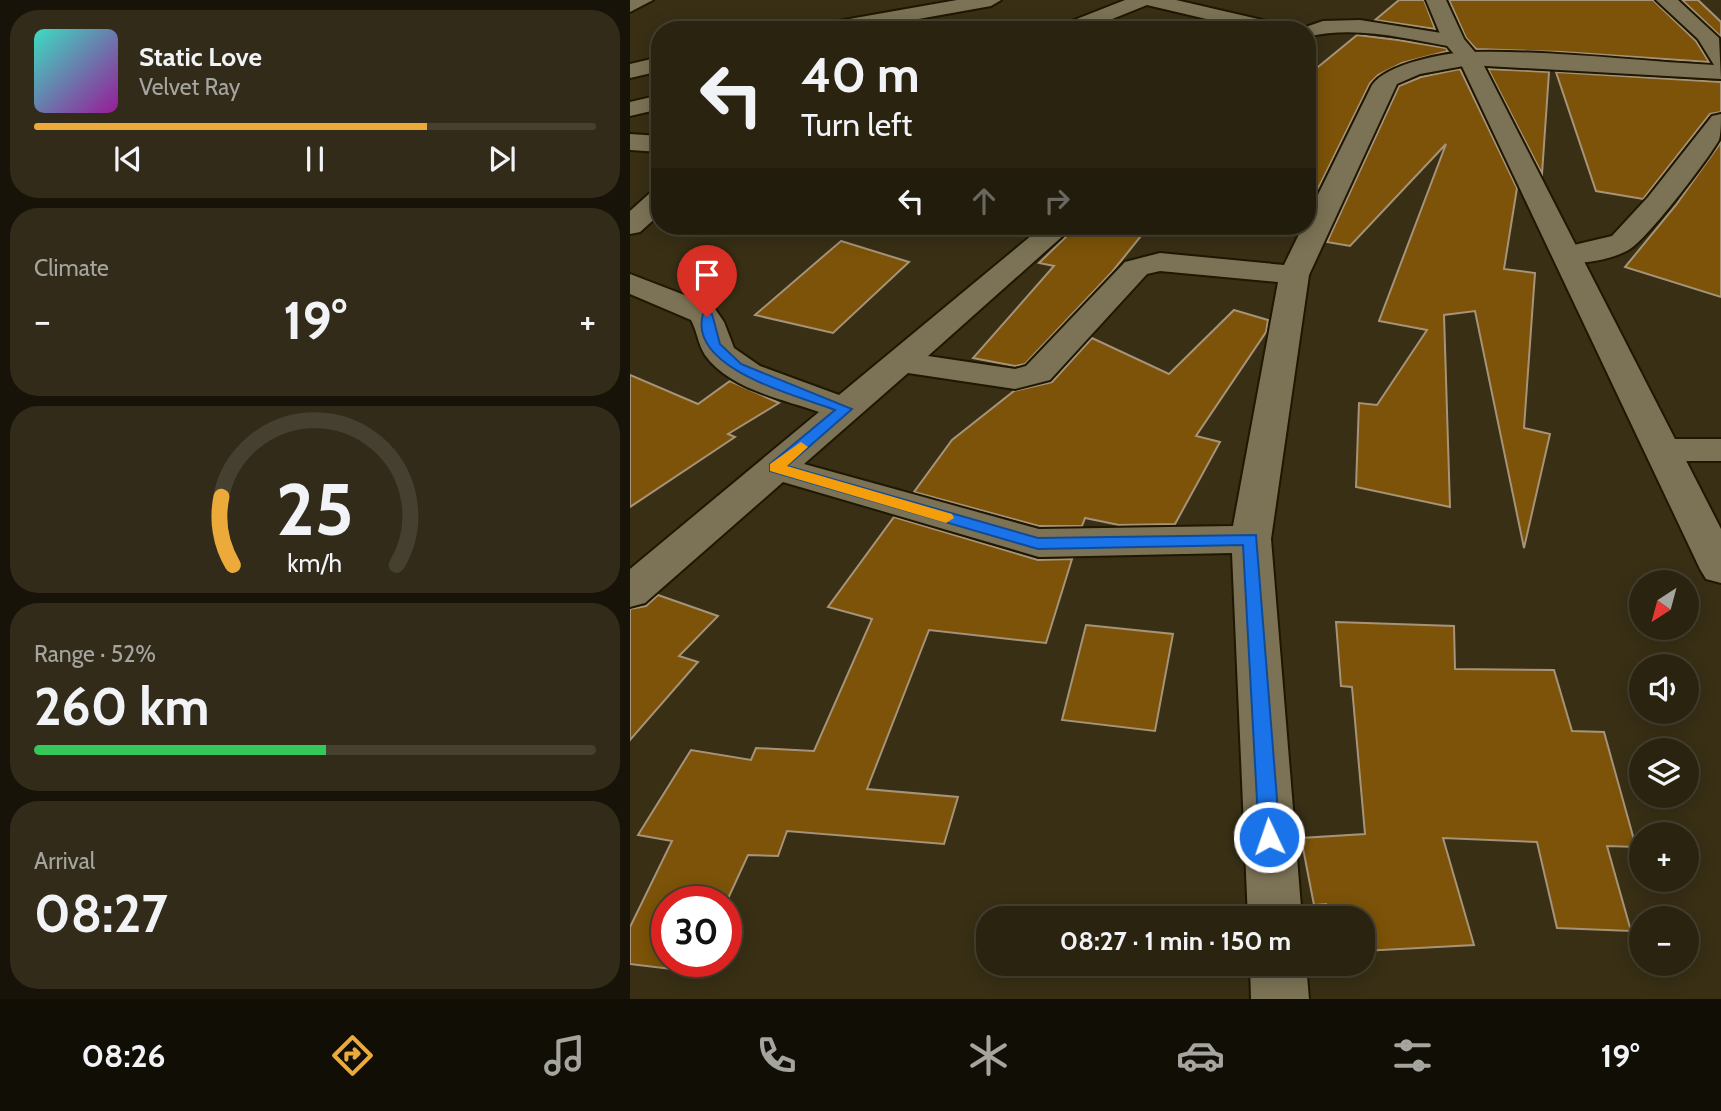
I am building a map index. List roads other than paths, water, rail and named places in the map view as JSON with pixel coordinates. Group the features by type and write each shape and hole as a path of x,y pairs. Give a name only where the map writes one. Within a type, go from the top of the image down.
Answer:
{"street":[{"path":"630,6 643,0"},
{"path":"872,21 991,0"},
{"path":"1089,21 1143,0"},
{"path":"1150,0 1241,21"},
{"path":"1436,0 1665,450 1721,569"},
{"path":"1666,0 1702,31 1717,48 1721,60"},
{"path":"1316,28 1327,25 1350,26 1461,50 1721,72"},
{"path":"1316,228 1383,85 1388,79 1461,50"},
{"path":"630,71 651,66"},
{"path":"630,109 651,104"},
{"path":"1567,255 1606,249 1622,242 1658,203 1721,121"},
{"path":"630,142 651,143"},
{"path":"630,226 651,207"},
{"path":"630,592 1049,235"},
{"path":"1274,906 1251,539 1294,275 1313,235"},
{"path":"901,362 1015,379 1026,378 1038,373 1136,268 1146,263 1160,261 1294,275"},
{"path":"630,283 702,313 707,317 713,345 736,367 845,409"},
{"path":"1665,450 1721,450"},
{"path":"776,468 1038,543 1251,539"},
{"path":"1279,976 1280,999"}]}
